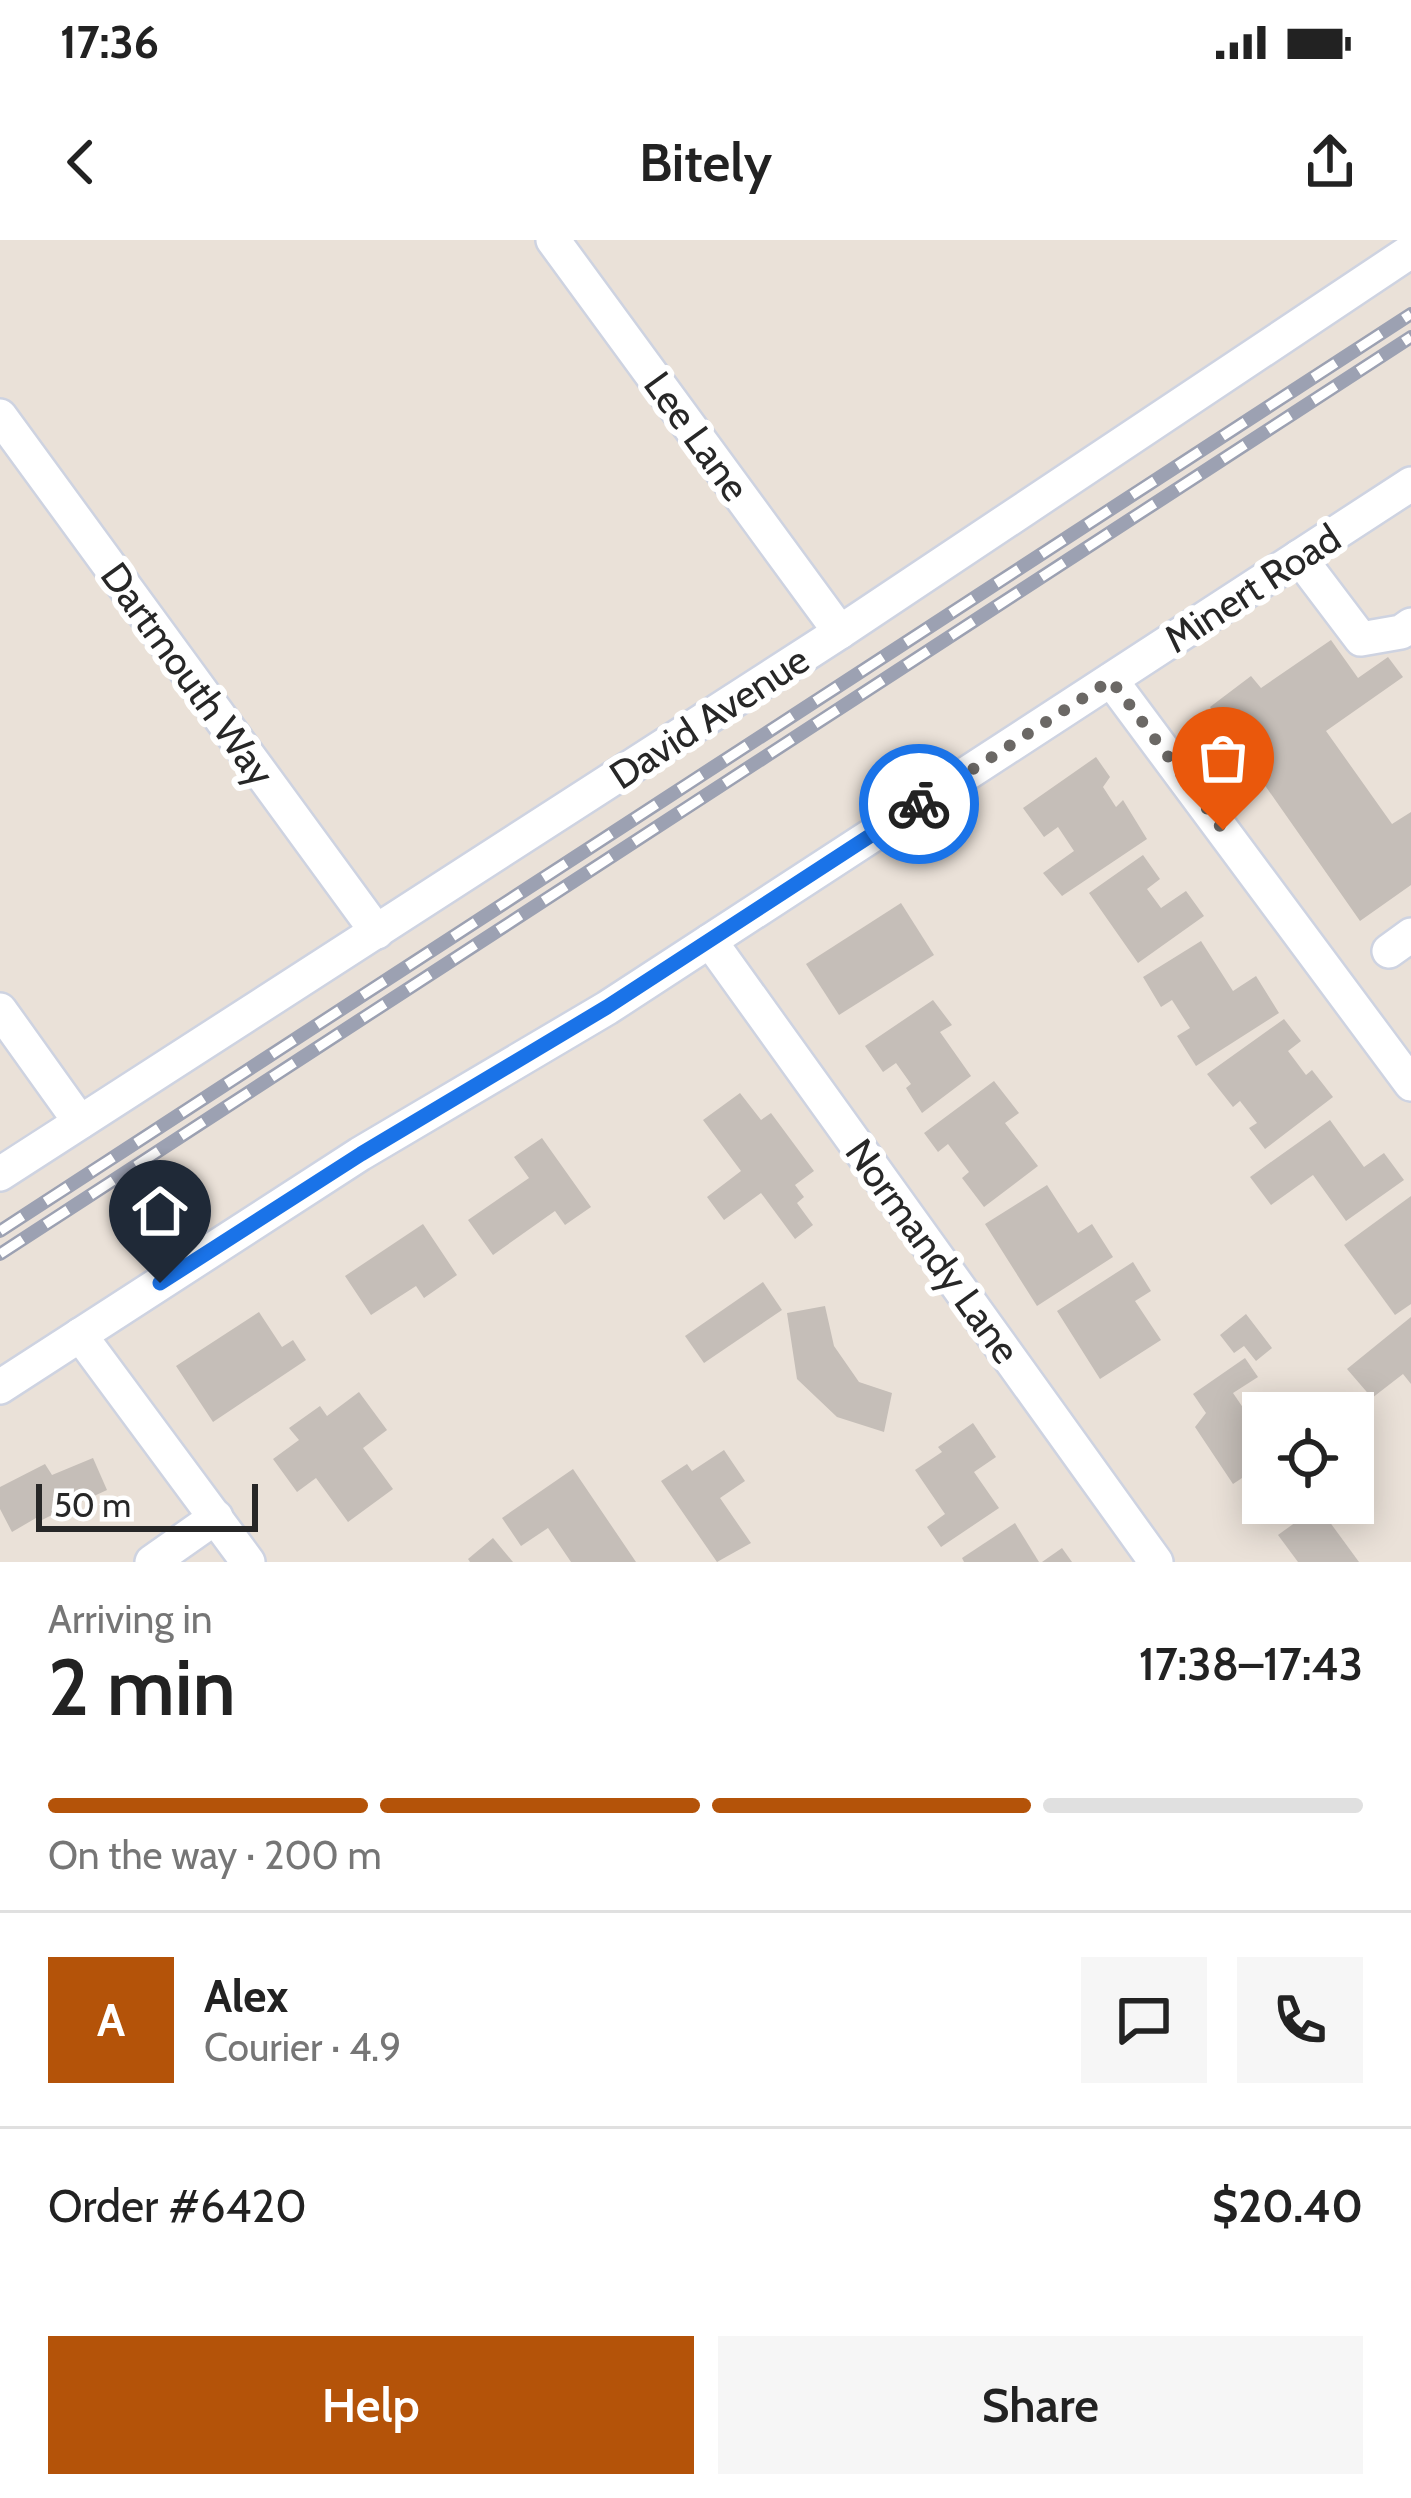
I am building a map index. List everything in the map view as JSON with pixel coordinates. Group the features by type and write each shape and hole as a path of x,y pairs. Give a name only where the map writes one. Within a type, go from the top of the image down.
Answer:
{"street":[{"name":"Lee Lane","path":"554,240 840,632"},
{"name":"David Avenue","path":"0,1174 840,632 1411,251"},
{"name":"Dartmouth Way","path":"0,416 377,932"},
{"name":"Minert Road","path":"0,1387 361,1154 607,1007 1411,484"},
{"path":"1299,557 1361,639 1408,634"},
{"path":"1111,680 1404,1061"},
{"name":"Normandy Lane","path":"710,941 1156,1562"},
{"path":"0,1010 80,1122"},
{"path":"80,1335 248,1562"},
{"path":"152,1562 216,1517"}],"building":[{"path":"1331,640 1358,678 1388,657 1403,677 1326,731 1392,824 1411,812 1411,885 1360,921 1210,707 1251,676 1261,688"},
{"path":"1096,757 1110,777 1103,787 1116,807 1123,800 1147,839 1062,896 1043,873 1074,851 1058,827 1044,837 1023,808"},
{"path":"1143,855 1160,879 1147,889 1161,908 1186,891 1204,916 1138,963 1089,893"},
{"path":"901,903 934,955 839,1015 806,964"},
{"path":"1201,941 1233,991 1256,976 1279,1013 1196,1066 1177,1036 1190,1028 1172,1000 1161,1007 1143,977"},
{"path":"933,1000 952,1025 940,1032 971,1076 922,1113 906,1088 911,1084 896,1063 883,1072 865,1046"},
{"path":"1284,1019 1301,1041 1288,1051 1306,1075 1312,1070 1333,1097 1265,1149 1249,1128 1257,1123 1240,1101 1233,1107 1207,1074"},
{"path":"994,1081 1019,1113 1005,1123 1038,1166 984,1207 962,1178 969,1172 948,1144 938,1152 924,1133"},
{"path":"740,1093 761,1120 771,1113 814,1171 795,1185 804,1197 797,1203 813,1225 795,1239 761,1193 724,1220 707,1197 741,1171 703,1120"},
{"path":"1330,1120 1364,1167 1384,1153 1404,1180 1346,1221 1313,1175 1271,1205 1250,1177"},
{"path":"542,1138 591,1207 565,1225 555,1211 493,1255 468,1220 529,1178 514,1157"},
{"path":"1047,1185 1078,1233 1092,1224 1113,1257 1037,1306 985,1224"},
{"path":"1411,1196 1411,1304 1395,1315 1344,1245"},
{"path":"423,1224 457,1275 424,1298 416,1286 371,1315 345,1276"},
{"path":"1133,1262 1151,1291 1135,1301 1161,1340 1100,1379 1057,1311"},
{"path":"763,1282 782,1310 704,1363 685,1336"},
{"path":"825,1306 834,1346 859,1382 892,1393 884,1432 837,1417 797,1379 787,1313"},
{"path":"259,1312 282,1347 293,1340 306,1360 213,1422 176,1366"},
{"path":"1246,1314 1272,1348 1256,1361 1244,1346 1234,1353 1220,1335"},
{"path":"1411,1317 1411,1384 1403,1374 1374,1396 1347,1369"},
{"path":"1245,1358 1258,1377 1233,1393 1242,1406 1242,1478 1233,1484 1195,1427 1206,1413 1193,1394"},
{"path":"359,1392 387,1430 363,1448 393,1489 348,1522 316,1478 297,1492 273,1459 299,1440 289,1428 320,1406 327,1416"},
{"path":"973,1423 996,1457 974,1472 999,1508 941,1547 927,1527 945,1514 915,1470"},
{"path":"724,1450 745,1481 720,1498 751,1543 717,1562 661,1481 687,1464 692,1471"},
{"path":"93,1458 107,1490 68,1508 65,1502 56,1506 58,1512 12,1532 0,1509 0,1487 45,1464 52,1475"},
{"path":"573,1469 636,1562 571,1562 548,1528 521,1546 502,1518"},
{"path":"1015,1523 1039,1562 964,1562 962,1558"},
{"path":"1293,1524 1331,1524 1359,1562 1298,1562 1278,1535"},
{"path":"493,1538 513,1562 470,1562 468,1559"},
{"path":"1062,1548 1072,1562 1042,1562"}],"railway":[{"path":"0,1231 1411,314"},
{"path":"0,1254 1411,337"}],"way so far":[{"path":"919,804 1111,680 1223,830"}],"route":[{"path":"160,1283 361,1154 607,1007 919,804"}]}
